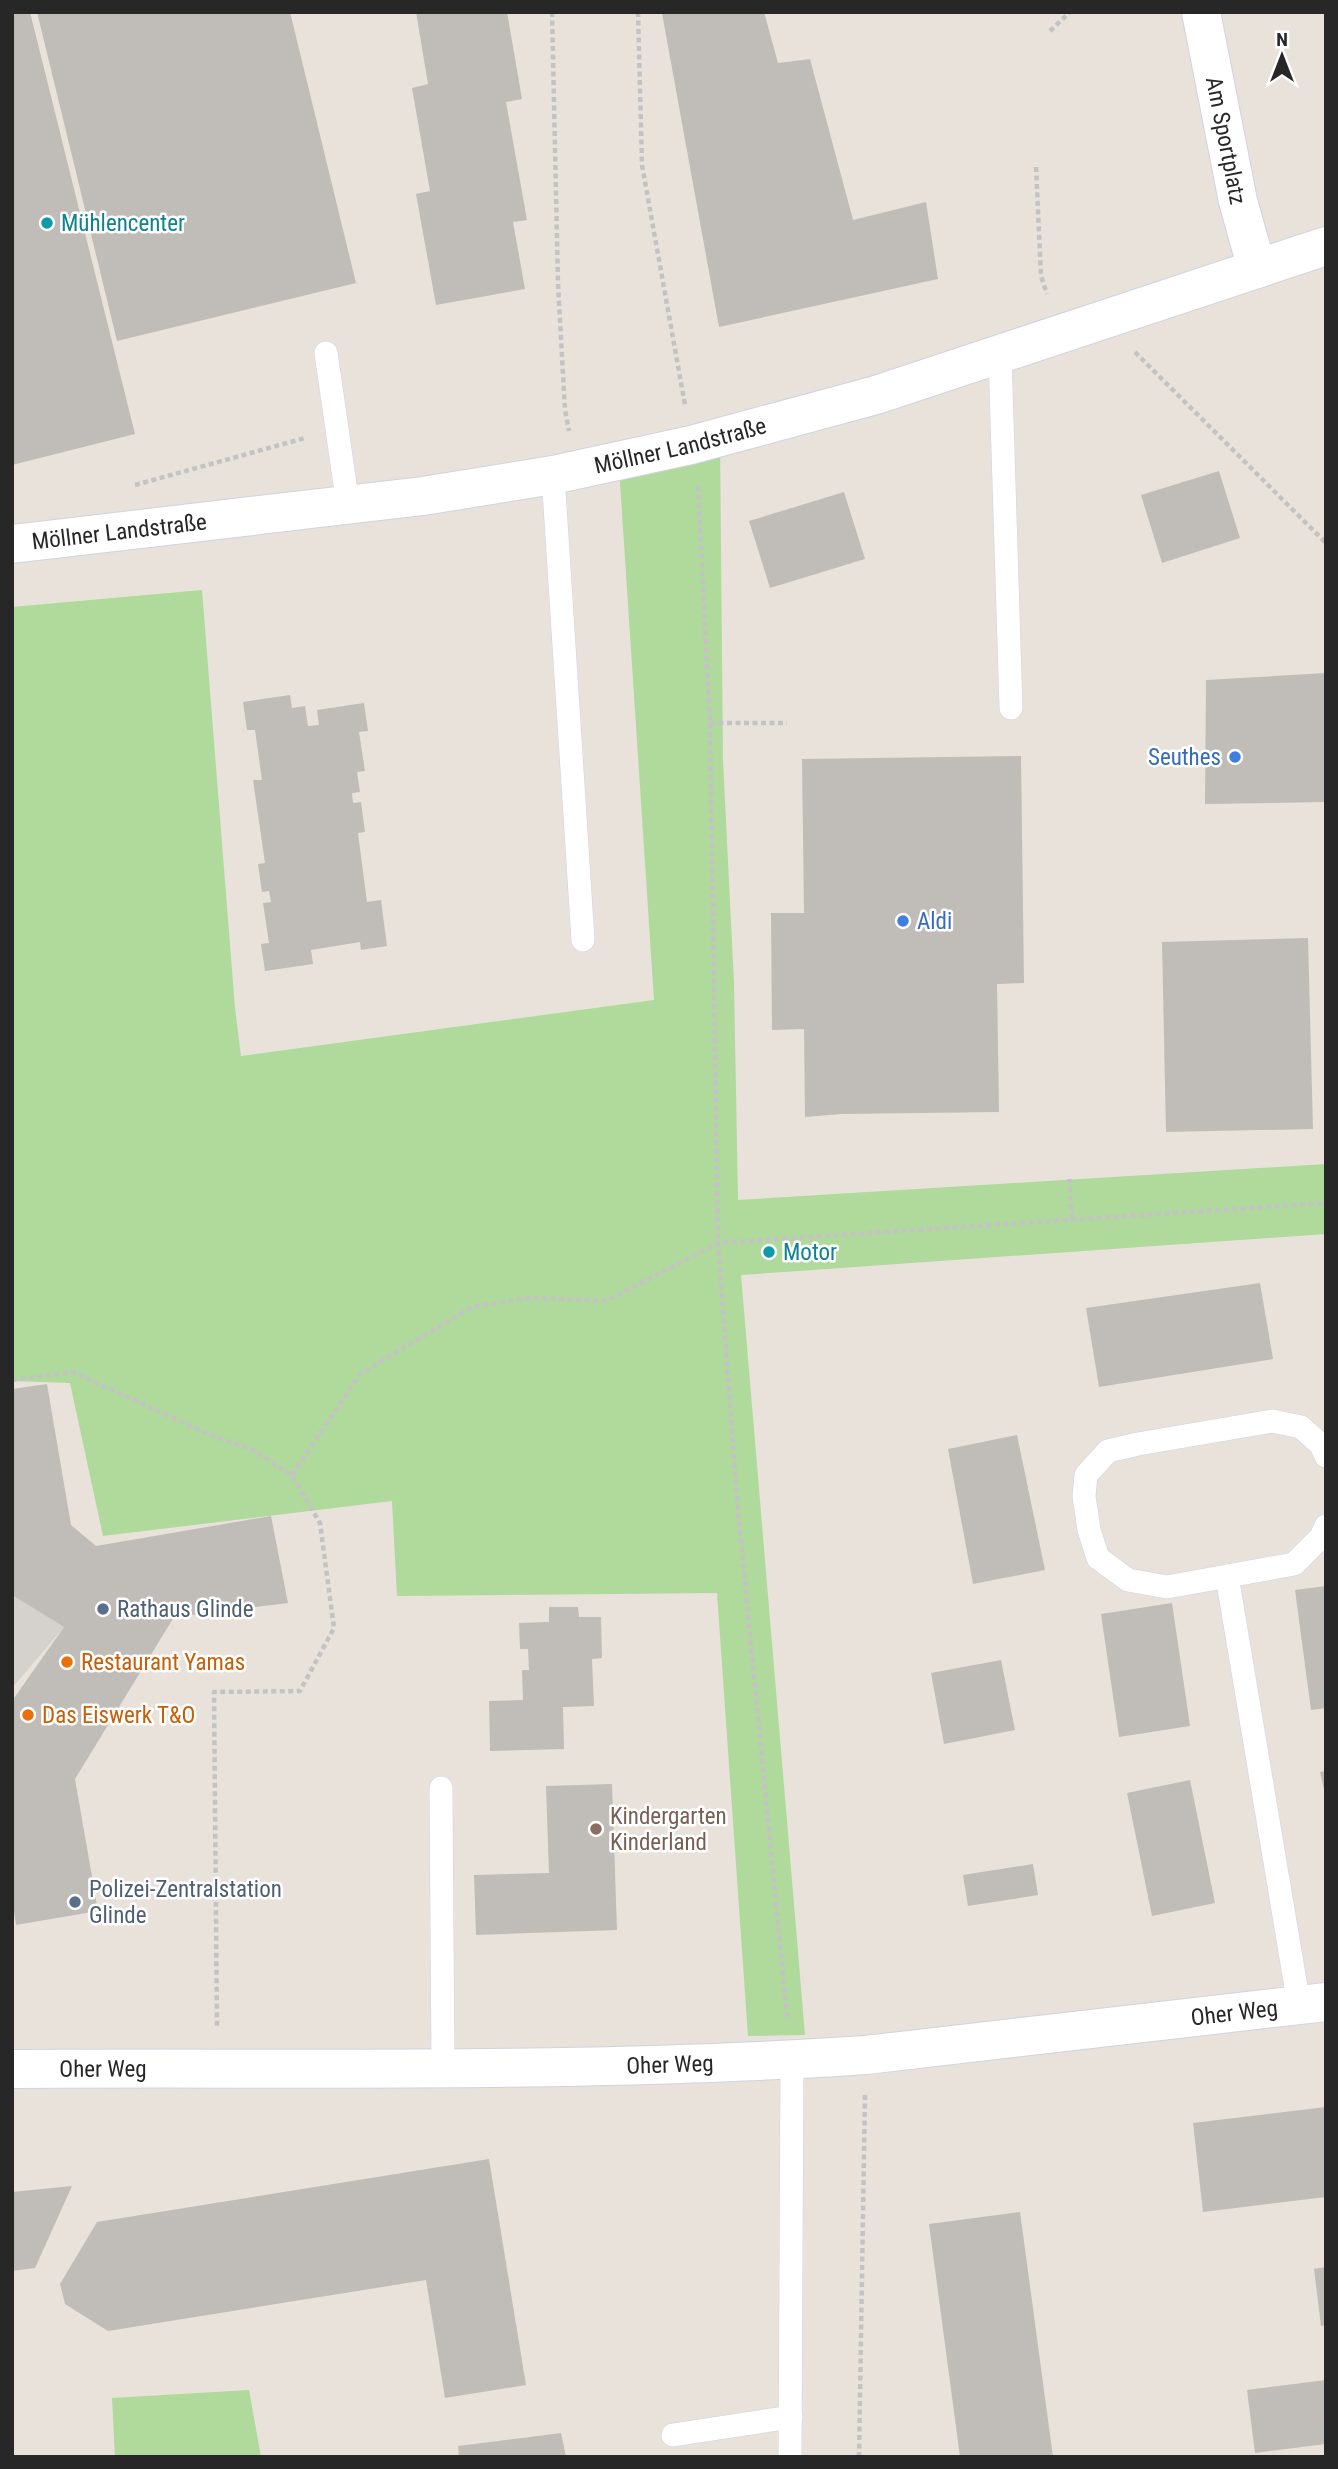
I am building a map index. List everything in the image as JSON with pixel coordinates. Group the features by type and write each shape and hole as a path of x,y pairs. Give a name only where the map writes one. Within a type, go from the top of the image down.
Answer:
{"street":[{"name":"Am Sportplatz","path":"1195,19 1257,269"},
{"name":"Möllner Landstraße","path":"12,544 424,496 564,473 691,445 876,395 1326,246"},
{"name":"Oher Weg","path":"13,2065 217,2070 622,2066 792,2060 866,2055 1312,2004"}],"lane":[{"path":"326,354 348,505"},
{"path":"1000,355 1011,708"},
{"path":"564,473 583,940"},
{"path":"1326,1456 1321,1445 1301,1427 1272,1421 1108,1451 1086,1475 1084,1496 1089,1530 1098,1558 1128,1580 1167,1587 1294,1564 1321,1537 1326,1526"},
{"path":"1227,1576 1312,2004"},
{"path":"441,1788 443,2068"},
{"path":"790,2457 792,2060"},
{"path":"673,2435 791,2417"}],"path":[{"path":"552,12 558,284 565,410 564,473"},
{"path":"638,12 642,165 700,496 710,723 718,1243 739,1524 792,2060"},
{"path":"1050,31 1070,12"},
{"path":"1036,167 1041,276 1060,334"},
{"path":"1102,319 1326,543"},
{"path":"129,487 336,429"},
{"path":"710,723 787,723"},
{"path":"1069,1179 1072,1220"},
{"path":"292,1475 360,1374 472,1307 529,1298 606,1301 718,1243 1326,1203"},
{"path":"12,1380 73,1372 208,1434 253,1450 292,1475 320,1523 334,1628 300,1691 214,1692 217,2070"},
{"path":"859,2457 866,2055"}],"green space":[{"path":"720,442 723,760 734,983 738,1200 1326,1164 1326,1234 741,1275 805,2035 748,2036 717,1593 397,1596 392,1501 103,1536 70,1383 12,1381 12,607 202,590 241,1056 654,1000 619,467"},
{"path":"249,2390 261,2457 115,2457 112,2398"}],"shaded area":[{"path":"12,1595 64,1627 12,1688"}],"building":[{"name":"Mühlencenter","path":"12,12 30,12 135,434 12,465"},
{"path":"37,12 290,12 356,283 117,341"},
{"path":"416,12 507,12 522,99 506,102 527,220 513,222 525,289 436,305 416,194 430,191 412,88 428,84"},
{"path":"764,12 778,63 810,59 853,220 926,202 938,279 719,327 662,13"},
{"path":"1219,471 1240,538 1162,563 1141,495"},
{"path":"844,492 865,559 770,588 749,521"},
{"path":"1326,673 1326,802 1205,804 1206,680"},
{"path":"290,695 292,708 305,706 308,726 319,725 317,710 364,703 368,731 359,732 365,771 357,772 360,792 352,793 353,803 361,802 365,832 358,833 367,902 381,900 387,946 361,950 360,942 311,950 313,964 265,971 261,944 269,943 263,903 271,902 269,891 262,892 258,864 265,863 253,780 262,780 255,730 247,730 243,702"},
{"path":"1021,756 1024,983 997,984 999,1112 805,1117 804,1029 772,1030 771,913 804,913 802,759"},
{"path":"1308,938 1313,1129 1166,1132 1162,942"},
{"path":"1260,1283 1273,1359 1099,1387 1086,1308"},
{"path":"47,1384 71,1525 96,1546 271,1516 288,1603 174,1617 75,1779 98,1911 16,1925 12,1898 12,1701 64,1627 12,1595 12,1389"},
{"path":"1017,1435 1045,1570 973,1584 948,1449"},
{"path":"1326,1586 1326,1708 1311,1710 1295,1590"},
{"path":"1172,1603 1190,1726 1119,1737 1101,1614"},
{"path":"549,1607 578,1607 579,1617 601,1617 602,1658 592,1659 594,1706 563,1707 564,1749 490,1751 489,1701 523,1700 522,1670 529,1670 528,1649 520,1649 519,1623 549,1622"},
{"path":"1001,1660 1015,1730 944,1744 931,1673"},
{"path":"1326,1771 1326,1794 1325,1794 1320,1772"},
{"path":"1190,1780 1215,1903 1152,1916 1127,1793"},
{"path":"612,1784 617,1930 476,1935 474,1875 549,1873 546,1786"},
{"path":"1033,1864 1038,1895 968,1906 963,1875"},
{"path":"1326,2107 1326,2197 1203,2212 1193,2123"},
{"path":"489,2159 526,2385 445,2398 426,2280 108,2331 65,2304 60,2284 97,2222"},
{"path":"72,2186 35,2268 12,2271 12,2192"},
{"path":"1020,2212 1053,2457 960,2457 929,2224"},
{"path":"1326,2267 1326,2325 1321,2326 1314,2269"},
{"path":"1326,2380 1326,2444 1255,2453 1247,2390"},
{"path":"561,2433 566,2457 459,2457 458,2446"}],"place":[{"name":"Mühlencenter","path":"47,223"},
{"name":"Seuthes","path":"1235,757"},
{"name":"Aldi","path":"903,921"},
{"name":"Motor","path":"769,1252"},
{"name":"Rathaus Glinde","path":"103,1609"},
{"name":"Restaurant Yamas","path":"67,1662"},
{"name":"Das Eiswerk T&O","path":"28,1715"},
{"name":"Kindergarten Kinderland","path":"596,1829"},
{"name":"Polizei-Zentralstation Glinde","path":"75,1902"}]}
